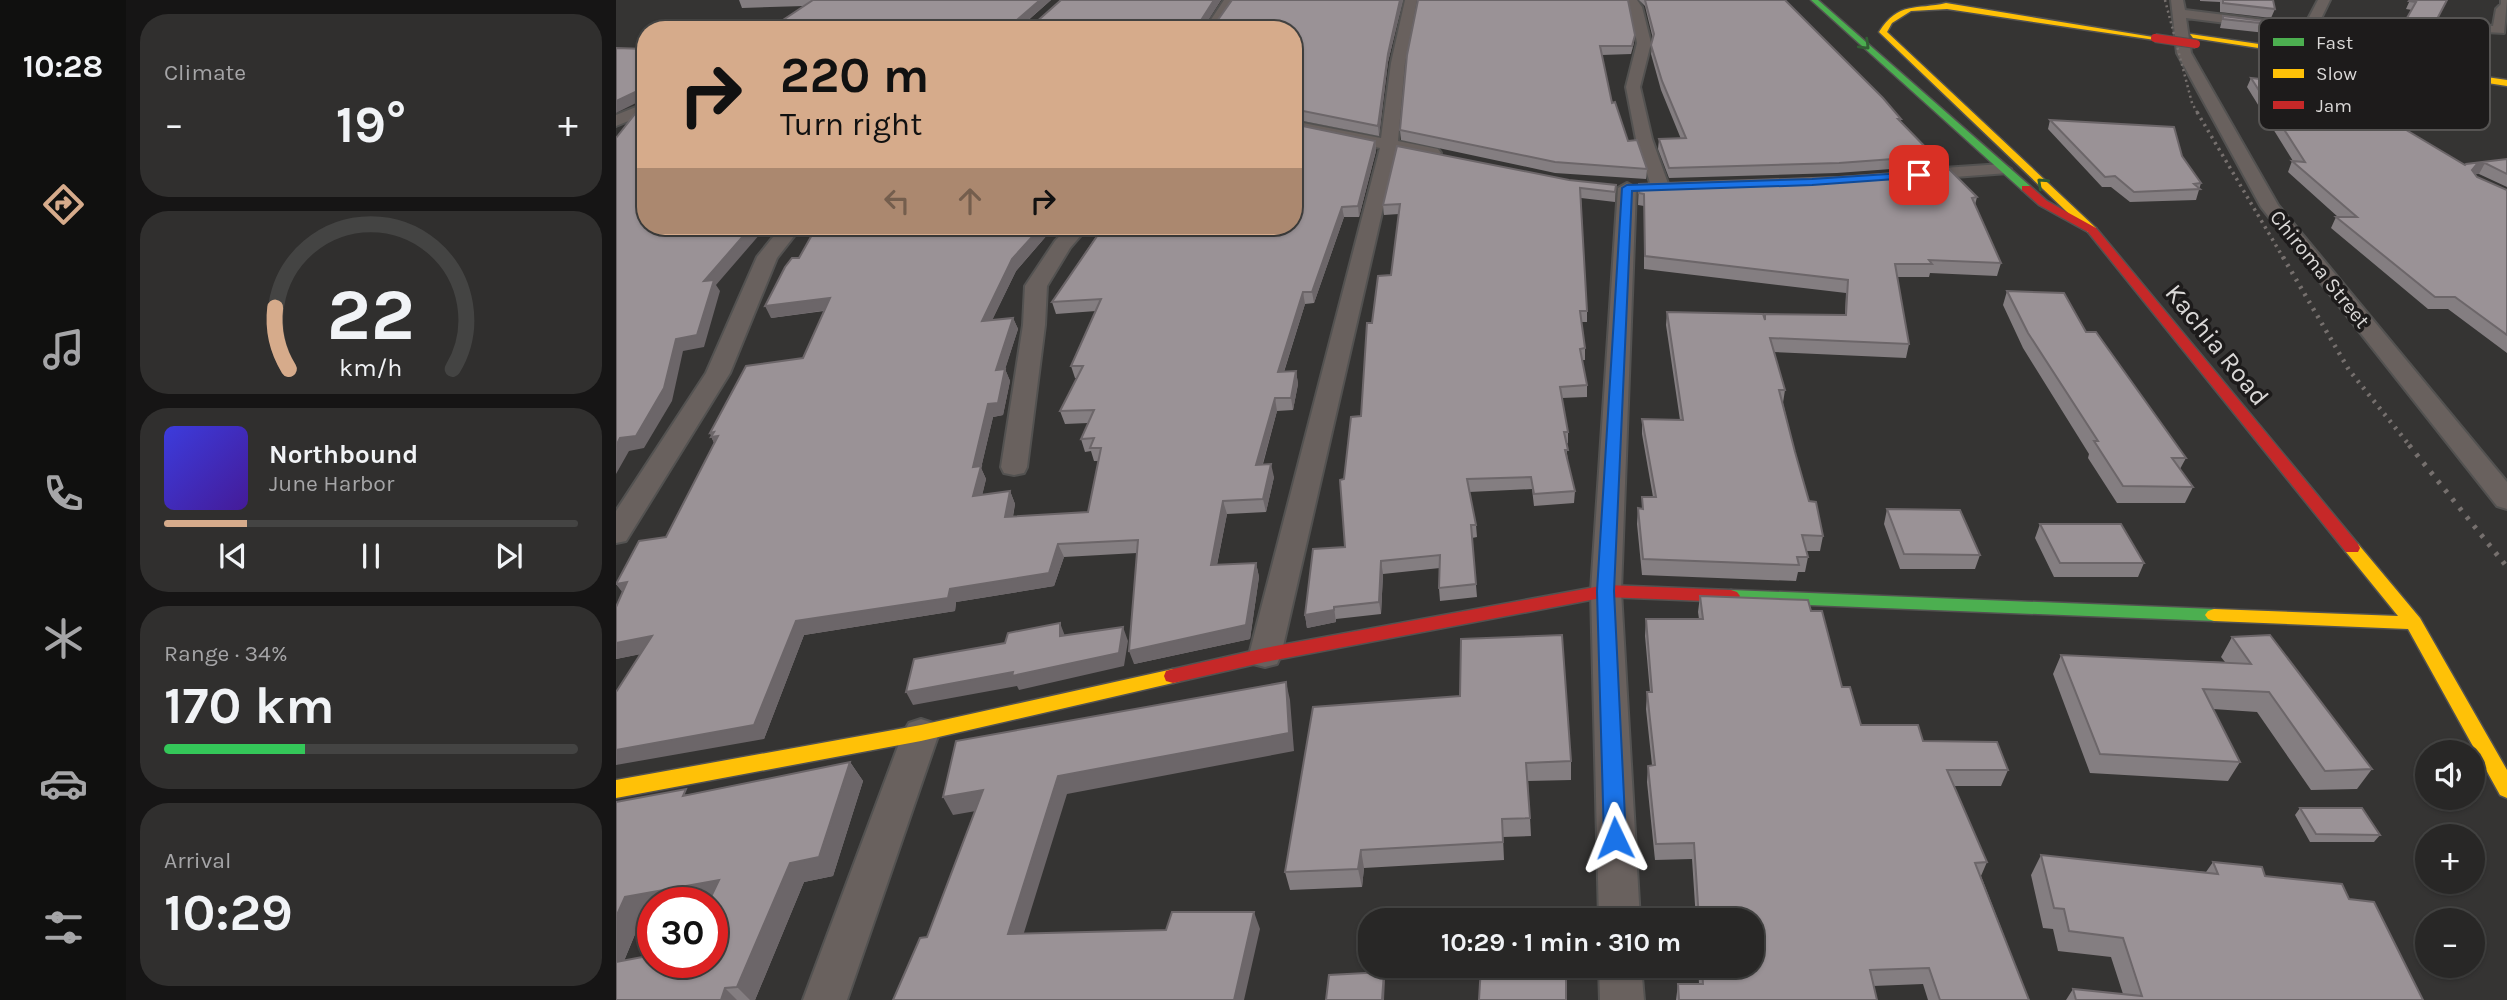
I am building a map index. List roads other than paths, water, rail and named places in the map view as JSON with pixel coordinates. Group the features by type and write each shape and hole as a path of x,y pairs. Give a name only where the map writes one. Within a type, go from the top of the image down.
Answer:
{"main road":[{"name":"Kachia Road","path":"1814,0 2043,204 2092,230 2414,623 2507,789"},
{"path":"1906,0 2259,49"},
{"path":"1949,0 2155,34"},
{"path":"1971,8 1911,8 1890,16 1884,24 1883,32 2092,230"},
{"path":"2195,40 2259,50"},
{"path":"616,789 921,733 1265,655 1605,591 2414,623"}],"street":[{"path":"1216,21 1230,0"},
{"path":"1265,655 1389,144 1398,63 1411,0"},
{"path":"1618,908 1605,591 1615,187 1668,188 1644,139 1633,87 1644,43 1636,7 1630,0"},
{"path":"2314,18 2323,0"},
{"path":"2490,29 2500,30 2502,9 2507,6 2507,0"},
{"path":"2177,6 2259,20"},
{"name":"Chiroma Street","path":"2177,6 2184,53 2270,207 2507,500"},
{"path":"616,121 637,112"},
{"path":"1302,128 1454,158"},
{"path":"1892,177 2002,169"},
{"path":"616,534 718,373 767,257 785,235"},
{"path":"1014,467 1034,325 1036,286 1071,235"},
{"path":"825,1000 921,733"},
{"path":"1621,978 1622,1000"}],"railway":[{"path":"2165,0 2192,103 2198,114"},
{"path":"2197,112 2284,259"},
{"path":"2283,257 2349,370 2410,446"},
{"path":"2409,445 2507,567"}]}
